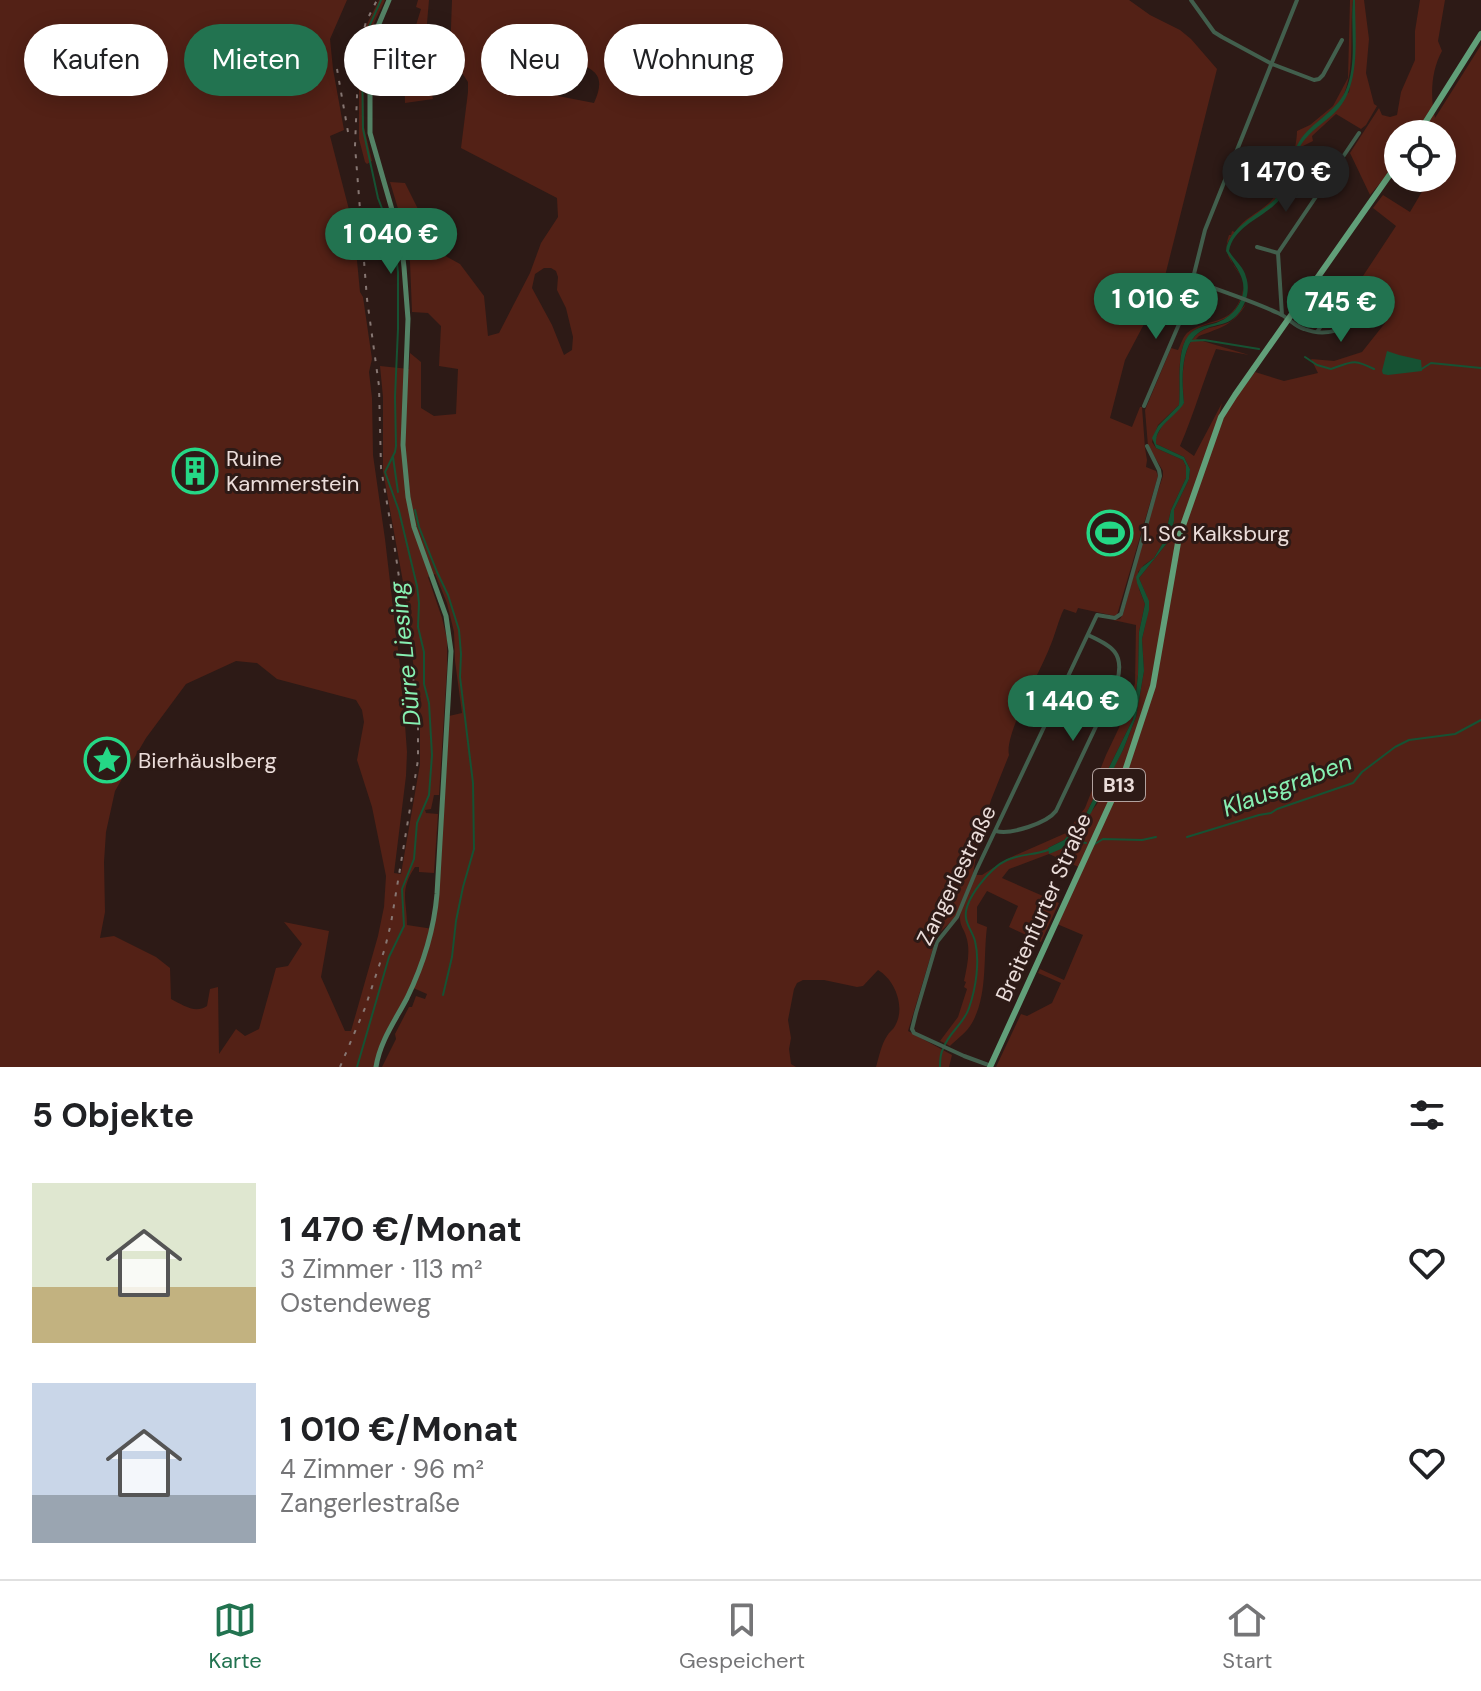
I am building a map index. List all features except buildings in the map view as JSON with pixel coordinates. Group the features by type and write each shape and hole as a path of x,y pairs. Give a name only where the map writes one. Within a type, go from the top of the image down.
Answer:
{"main road":[{"path":"376,1067 378,1053 414,981 433,923 451,656 446,616 414,527 408,497 403,445 408,319 403,256 370,133 370,54 373,38 389,0"},
{"path":"1427,120 1481,34"},
{"name":"B13","path":"1285,317 1384,182"},
{"name":"Breitenfurter Straße","path":"990,1066 1123,776 1153,686 1167,615 1173,561 1182,526 1221,417 1285,317"}],"street":[{"path":"1191,0 1214,32 1272,64 1314,80 1319,79 1342,40"},
{"path":"1297,0 1205,230 1193,278 1317,332 1335,331 1348,326 1364,313 1376,295"},
{"path":"1285,317 1278,253 1359,133"},
{"path":"1257,247 1278,253"},
{"path":"1317,332 1353,279"},
{"path":"1144,406 1197,282"},
{"path":"996,831 1004,833 1051,818 1117,682 1121,669 1118,657 1112,649 1088,635 1097,615 1117,618 1122,609 1160,476 1147,446"},
{"name":"Zangerlestraße","path":"990,1066 913,1032 916,1013 937,942 957,917 1088,635"}],"shaded area":[{"path":"0,0 347,0 330,39 344,130 330,136 354,229 360,292 372,359 369,372 373,455 402,684 407,752 394,873 401,874 420,764 420,722 405,593 383,471 380,366 409,369 410,353 421,362 421,408 434,416 456,414 458,369 439,366 441,326 428,313 412,312 410,262 390,182 405,183 440,253 460,264 484,296 488,336 499,333 530,273 541,243 558,217 557,198 461,148 468,92 465,24 451,24 452,0 1129,0 1180,30 1217,69 1161,292 1125,360 1110,418 1132,427 1142,407 1146,467 1156,471 1158,476 1117,615 1078,608 1076,613 1064,609 1012,733 1009,755 991,800 973,874 955,918 938,934 908,1031 952,1055 949,1067 876,1067 883,1043 895,1026 899,1011 894,987 878,970 863,986 857,987 824,980 797,983 788,1020 791,1064 796,1067 382,1067 409,1007 412,1007 416,996 425,999 427,994 411,987 382,1040 374,1067 0,1067","holes":["544,268 556,271 557,290 566,308 573,337 572,350 564,355 532,288 535,274","435,574 454,632 462,713 449,716 433,929 407,925 405,896 415,867 419,867 419,872 434,873 438,814 426,813 425,810 431,809 434,795 439,795 447,669 447,639 428,577","236,661 257,663 277,679 356,700 364,722 357,760 372,807 386,876 378,936 351,1031 345,1031 321,977 329,931 284,922 302,944 288,966 276,968 259,1029 245,1036 236,1029 219,1054 218,987 210,989 207,1006 198,1009 184,1006 171,999 170,968 156,957 114,936 100,938 105,912 106,832 115,791 146,738 186,684"]},
{"path":"379,0 385,0 374,24 367,24"},
{"path":"418,0 429,0 427,24 416,24 421,9 416,7"},
{"path":"1350,0 1353,0 1351,61 1347,85 1343,97 1349,92 1354,63 1355,0 1364,0 1369,39 1366,73 1377,106 1361,129 1336,114 1312,136 1313,141 1301,147 1286,189 1297,154 1294,154 1286,181 1278,196 1238,230 1227,244 1232,231 1235,232 1275,197 1289,169 1297,131 1310,125 1333,106 1348,78"},
{"path":"1353,0 1354,71 1346,97 1339,108 1303,141 1280,199 1243,228 1232,242 1229,251 1248,283 1240,312 1228,322 1201,331 1187,350 1184,359 1184,403 1162,427 1156,444 1184,457 1190,469 1189,479 1174,510 1168,542 1139,578 1149,601 1149,610 1142,639 1144,671 1136,717 1091,813 1061,849 1049,854 1048,848 1064,840 1085,816 1133,719 1139,632 1145,604 1136,577 1141,568 1154,558 1164,541 1171,510 1186,478 1183,460 1156,448 1152,438 1158,426 1179,405 1180,360 1184,343 1194,331 1223,320 1238,306 1243,293 1242,279 1226,251 1228,243 1237,230 1277,197 1299,142 1345,92 1351,70"},
{"path":"1420,0 1445,0 1438,41 1442,51 1432,84 1435,118 1481,45 1481,1067 996,1067 1021,1014 1027,1016 1052,1003 1061,983 1038,973 1040,969 1064,980 1083,935 1057,924 1081,868 1049,854 1009,869 1002,878 1059,903 1041,942 1009,927 1018,906 987,891 977,907 977,923 987,927 981,1001 965,1032 950,1046 940,1041 958,1017 967,989 964,981 968,947 960,912 976,875 982,875 1009,858 1066,833 1085,808 1127,711 1135,683 1136,625 1113,620 1120,619 1123,614 1163,476 1148,446 1145,410 1171,348 1178,350 1183,339 1194,328 1225,317 1237,306 1235,310 1222,320 1193,331 1184,344 1180,361 1179,405 1158,425 1152,442 1156,448 1183,460 1186,478 1171,510 1164,541 1154,558 1138,572 1139,589 1145,604 1139,632 1133,719 1085,816 1064,840 1048,848 1061,849 1097,804 1136,717 1144,671 1142,639 1147,597 1139,578 1168,542 1174,510 1189,479 1190,469 1184,457 1156,444 1155,439 1162,426 1184,403 1184,364 1193,338 1200,332 1229,323 1196,339 1249,355 1216,349 1180,446 1194,456 1222,403 1218,420 1255,372 1284,381 1318,373 1311,359 1334,361 1362,352 1385,323 1373,311 1379,292 1361,279 1396,226 1373,208 1383,195 1410,212 1422,192 1456,192 1456,120 1384,120 1384,178 1370,195 1350,153 1379,108 1382,115 1397,115 1401,92 1415,60 1415,31"},
{"path":"359,96 364,96 364,127 372,161 367,164 359,139"},
{"path":"405,96 432,96 433,99 405,103"},
{"path":"1387,351 1421,360 1422,371 1383,374"}],"waterway":[{"name":"Dürre Liesing","path":"357,1067 389,957 404,926 402,889 414,859 417,823 429,795 432,755 429,703 424,684 424,652 418,627 417,586 399,511 385,472 396,446 398,272 394,240 378,198 363,129 362,55 364,38 381,0"},
{"path":"1189,341 1204,340 1259,349"},
{"path":"1305,357 1331,369 1352,362 1374,369"},
{"path":"1420,370 1431,363 1481,368"},
{"path":"393,457 398,492"},
{"path":"415,510 459,630 460,677 473,783 474,849 463,887 443,995"},
{"name":"Klausgraben","path":"1187,837 1271,813 1353,783 1362,772 1409,740 1455,734 1481,720"},
{"name":"Klausgraben","path":"1093,845 1103,839 1142,840 1156,837"},
{"name":"Klausgraben","path":"1064,844 1076,841 1086,843"},
{"path":"940,1067 948,1038 967,1014 975,983 976,949 966,918 969,902 979,885 1001,864 1012,858 1048,850"}],"railway":[{"path":"340,1067 365,1008 385,948 418,760 412,666 381,468 379,386 367,299 355,146 359,47 366,22 377,0"},
{"path":"337,69 348,132"}],"place":[{"name":"Ruine Kammerstein","path":"195,471"},
{"name":"1. SC Kalksburg","path":"1110,533"},
{"name":"Bierhäuslberg","path":"107,760"}]}
